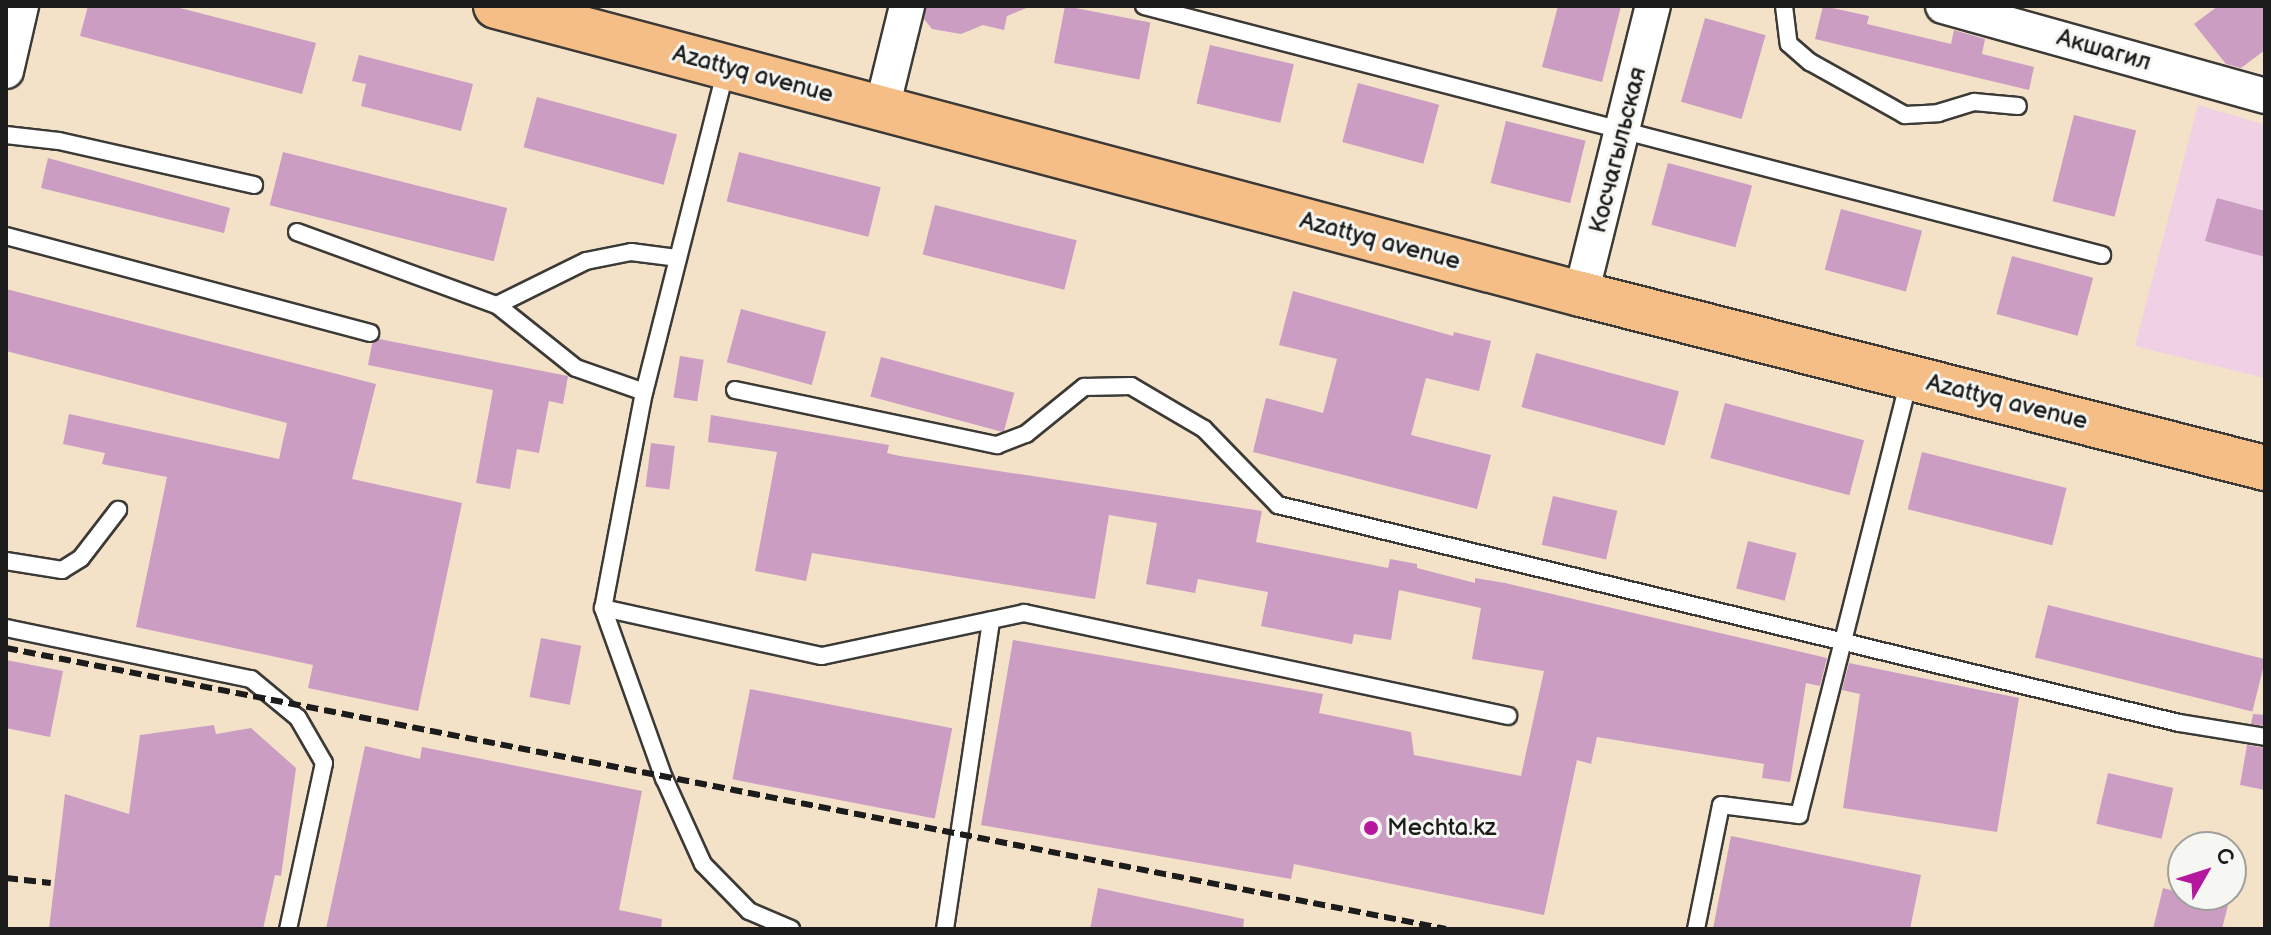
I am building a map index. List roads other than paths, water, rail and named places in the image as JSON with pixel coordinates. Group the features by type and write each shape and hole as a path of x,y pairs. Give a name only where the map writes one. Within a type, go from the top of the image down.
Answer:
{"main road":[{"name":"Azattyq avenue","path":"496,6 1581,294 2265,468"}],"street":[{"path":"6,71 21,6"},
{"path":"882,108 907,6"},
{"name":"Косчагыльская","path":"1581,294 1653,6"},
{"name":"Акшагил","path":"1943,6 1981,11 2259,88"}],"lane":[{"path":"1144,6 2102,255"},
{"path":"1784,6 1789,44 1810,62 1905,115 1938,113 1974,102 2018,106"},
{"path":"726,67 644,392 603,608 664,778 703,864 749,911 791,929"},
{"path":"6,135 59,141 254,185"},
{"path":"297,232 497,305 576,368 644,392"},
{"path":"6,236 370,333"},
{"path":"497,305 586,261 631,252 677,258"},
{"path":"1696,929 1721,805 1799,815 1840,641 1910,378"},
{"path":"735,390 997,445 1026,434 1084,387 1131,386 1204,429 1278,505 2179,723 2265,737"},
{"path":"6,561 62,570 81,558 118,510"},
{"path":"603,608 822,656 1024,613 1508,716"},
{"path":"945,929 991,620"},
{"path":"6,628 251,679 298,718 324,763 288,929"}],"railway":[{"path":"6,648 1446,929"},
{"path":"6,878 51,883"}],"place":[{"name":"Mechta.kz","path":"1371,828"}]}
